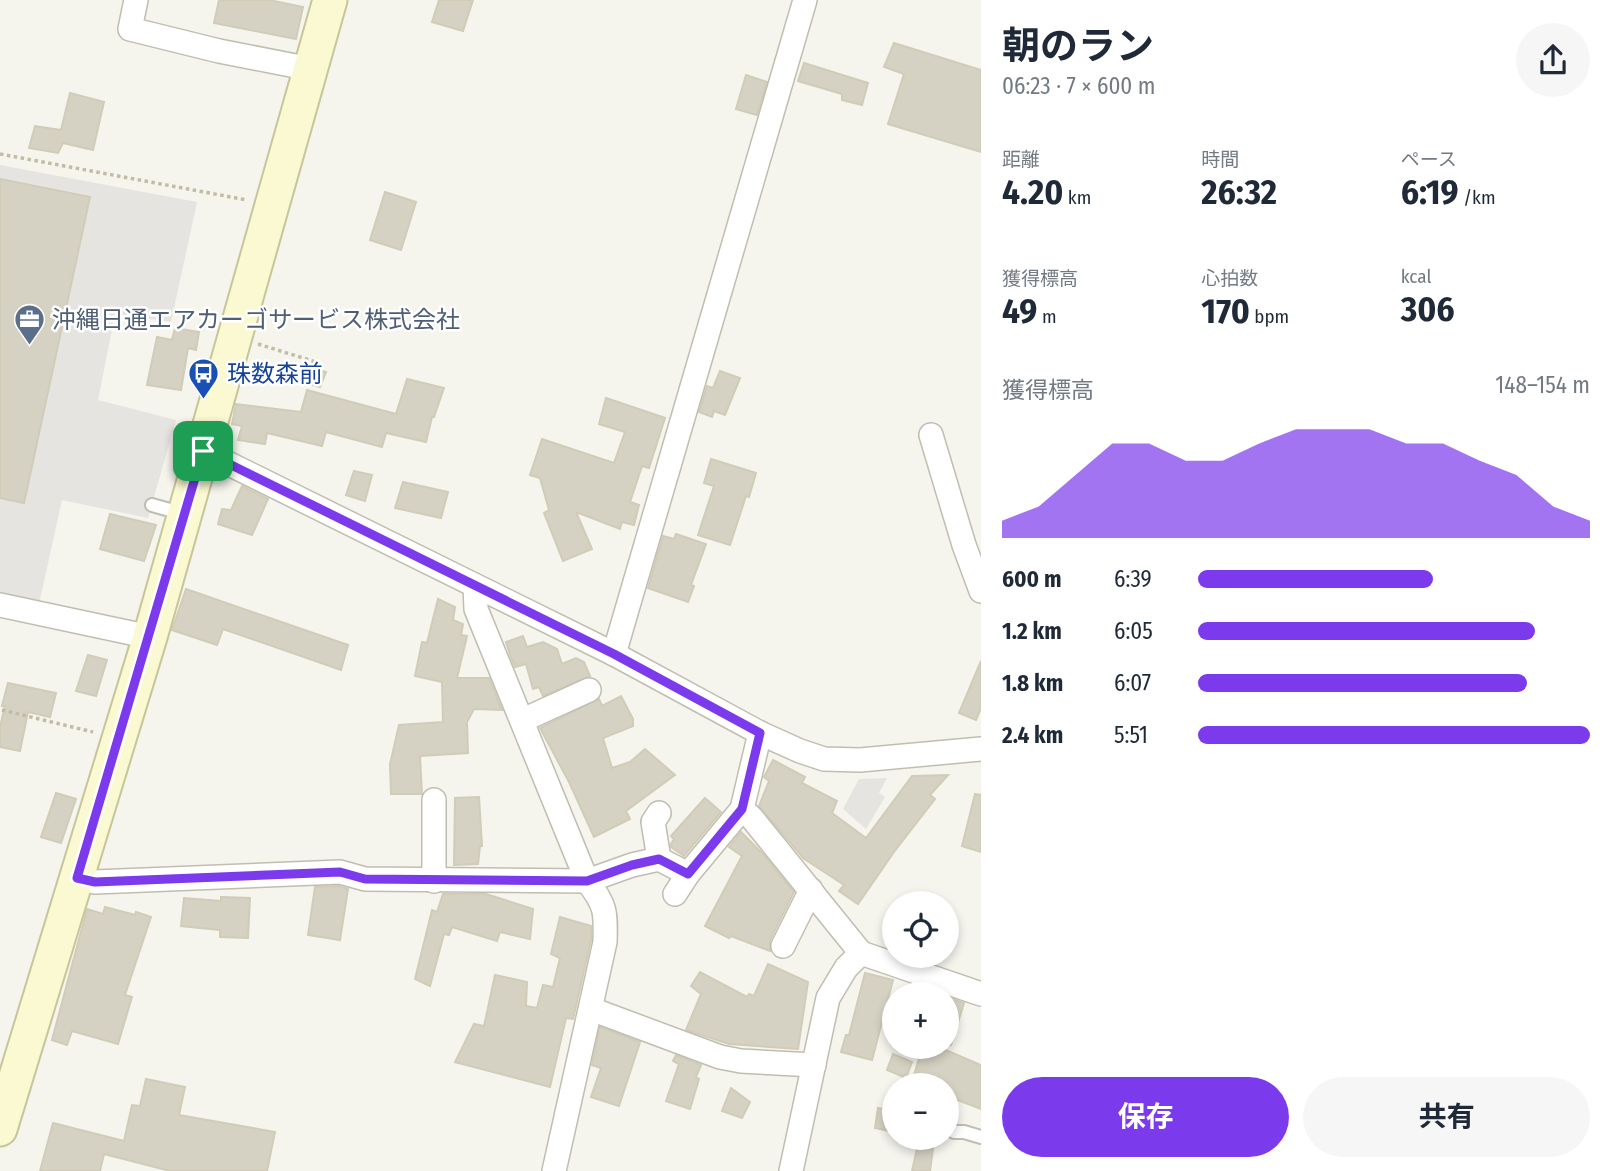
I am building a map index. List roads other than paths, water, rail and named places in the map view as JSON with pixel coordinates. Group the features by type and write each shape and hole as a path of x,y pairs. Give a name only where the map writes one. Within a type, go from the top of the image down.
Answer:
{"street":[{"path":"136,0 130,29 219,51 311,69"},
{"path":"0,1129 150,637 330,0"},
{"path":"614,654 805,0"},
{"path":"931,435 964,545 981,591"},
{"path":"203,451 614,654 760,733 800,751 824,759 860,760 981,749"},
{"path":"475,586 476,609 587,881 597,893 606,913 605,942 554,1171"},
{"path":"0,605 150,637"},
{"path":"523,720 589,690"},
{"path":"675,894 688,874 742,809 760,733"},
{"path":"434,800 434,881"},
{"path":"742,809 861,953 981,994"},
{"path":"659,813 653,822 659,859"},
{"path":"77,878 95,882 340,872 365,879 587,881 632,865 659,859 688,874"},
{"path":"783,946 811,890"},
{"path":"791,1171 828,998 846,968 861,953"},
{"path":"591,1009 720,1057 741,1061 814,1065"}],"lane":[{"path":"152,505 185,514"},
{"path":"959,1132 981,1137"}],"place":[{"name":"沖縄日通エアカーゴサービス株式会社","path":"29,347"},
{"name":"珠数森前","path":"204,401"}]}
